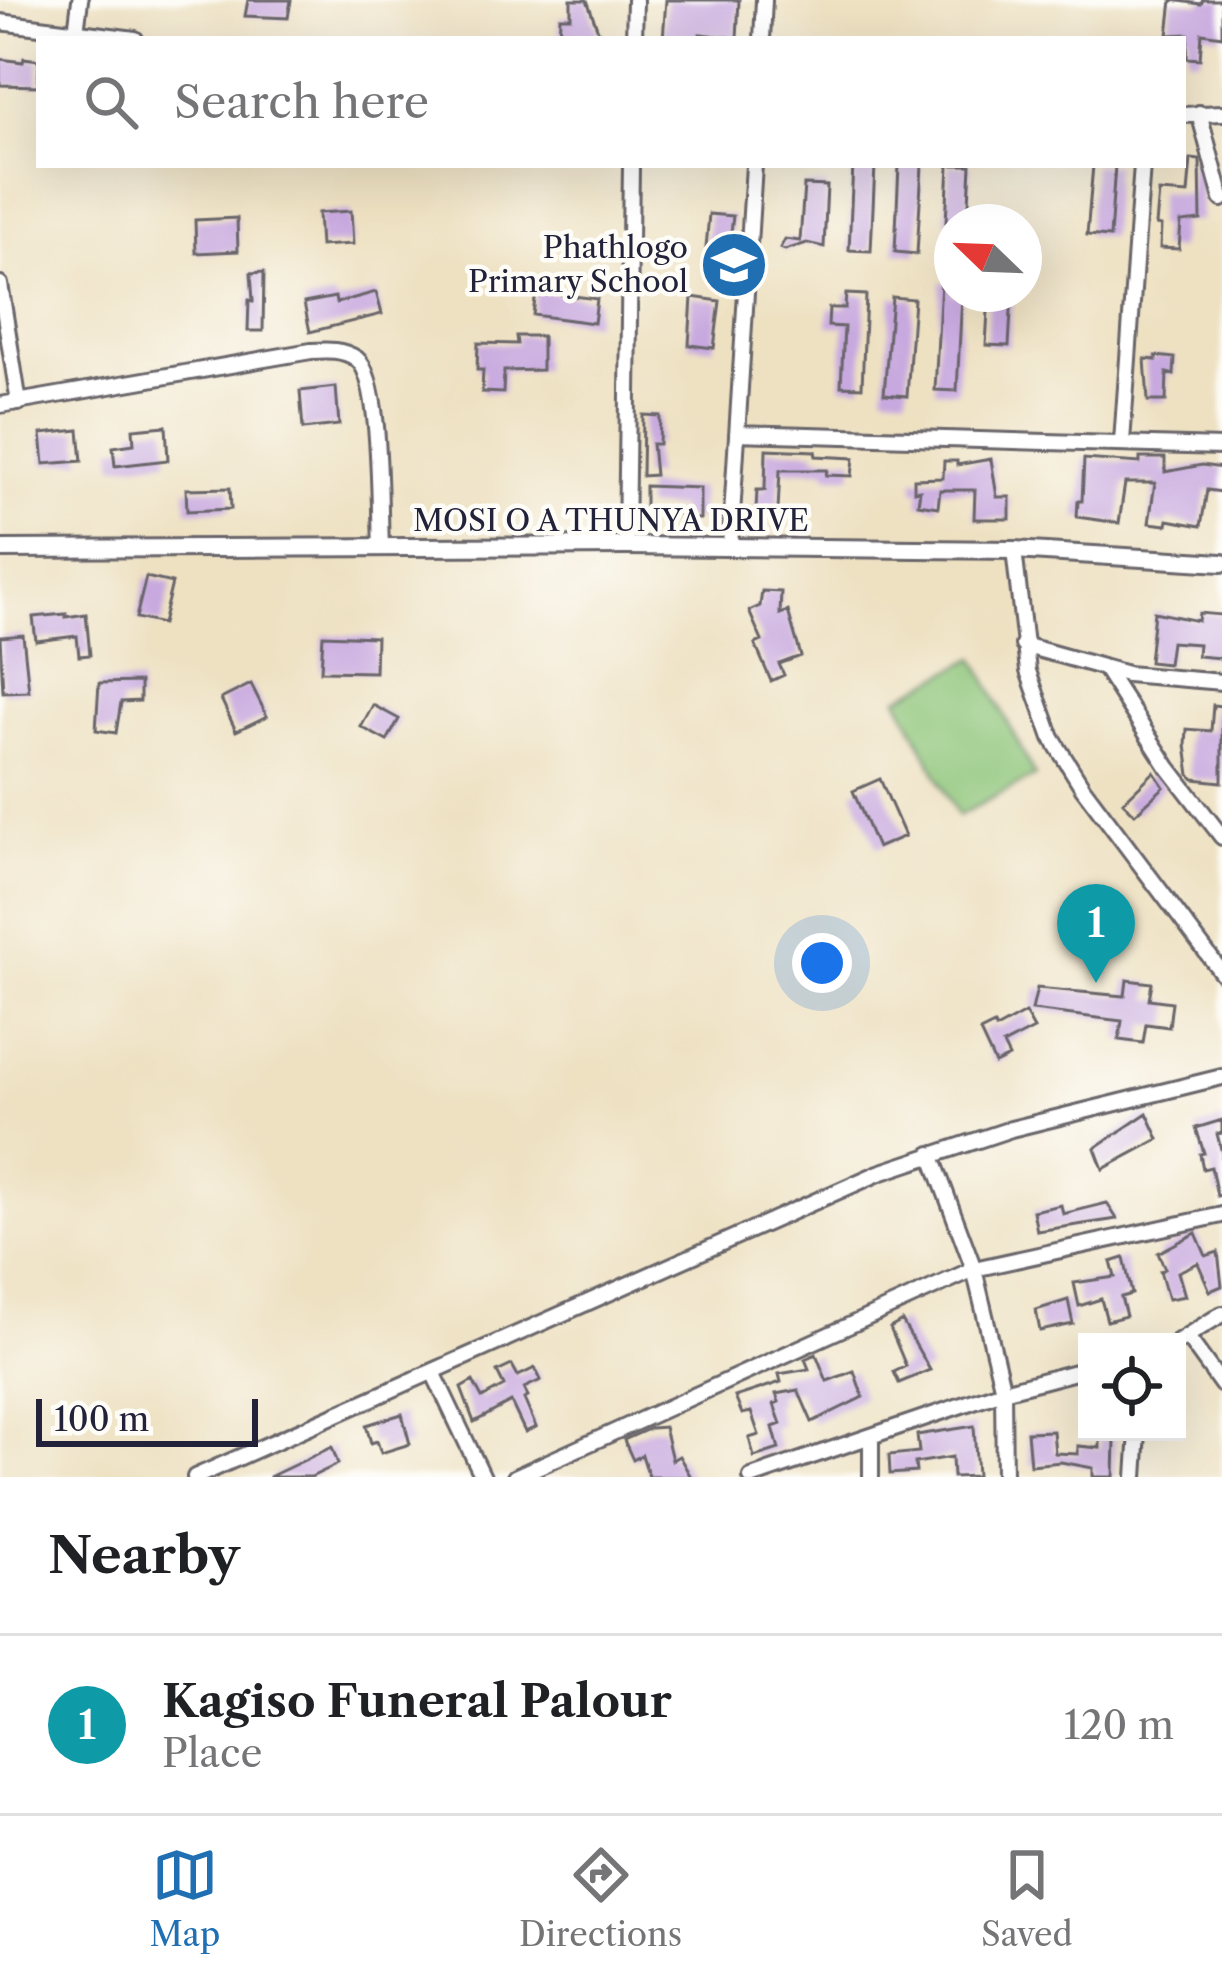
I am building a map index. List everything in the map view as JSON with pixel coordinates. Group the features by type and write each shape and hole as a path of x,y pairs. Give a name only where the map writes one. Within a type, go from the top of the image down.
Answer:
{"street":[{"path":"76,32 80,0"},
{"path":"634,36 635,0"},
{"path":"762,36 764,0"},
{"path":"0,22 110,36"},
{"path":"1222,113 1191,114 1222,199"},
{"path":"626,546 631,168"},
{"path":"730,547 754,168"},
{"path":"1122,442 1142,168"},
{"path":"0,284 20,403"},
{"path":"0,405 311,350 336,350 355,357 368,371 374,396 381,547"},
{"path":"737,434 1222,447"},
{"name":"MOSI O A THUNYA DRIVE","path":"0,549 626,546 1014,550 1222,563"},
{"path":"1014,550 1023,645 1041,715 1066,764 1222,973"},
{"path":"1023,645 1153,678 1222,682"},
{"path":"1105,669 1168,767 1219,829"},
{"path":"195,1477 659,1269 932,1154 1088,1108 1222,1077"},
{"path":"932,1154 974,1269 1004,1390 1004,1477"},
{"path":"515,1477 974,1269 1222,1215"},
{"path":"1186,1338 1222,1314"},
{"path":"1186,1343 1222,1385"},
{"path":"751,1477 1004,1390 1078,1371"},
{"path":"434,1372 483,1477"},
{"path":"871,1437 871,1477"},
{"path":"1136,1477 1138,1441"}],"green space":[{"path":"975,658 1035,776 958,816 898,698"}],"building":[{"path":"248,0 291,0 288,18 245,16"},
{"path":"571,0 587,0 600,36 559,36 560,17 571,17"},
{"path":"666,0 739,0 737,36 663,36"},
{"path":"1172,0 1201,4 1222,0 1222,36 1202,33 1200,59 1187,58 1188,34 1168,35"},
{"path":"24,58 36,60 36,86 0,85 0,59 23,62"},
{"path":"1191,159 1200,160 1201,220 1181,222 1179,249 1160,248 1159,192 1188,194"},
{"path":"853,168 875,168 871,251 849,250"},
{"path":"899,168 922,168 917,254 895,252"},
{"path":"949,168 971,168 969,204 947,204"},
{"path":"1093,168 1115,168 1110,237 1087,235"},
{"path":"804,185 827,186 824,247 807,243 785,250 780,248 785,239 800,241"},
{"path":"351,211 353,244 320,246 318,213"},
{"path":"709,214 733,216 729,250 706,248"},
{"path":"237,218 238,251 196,253 195,220"},
{"path":"264,272 263,331 248,331 251,273"},
{"path":"536,291 597,299 594,323 533,315"},
{"path":"376,292 382,314 310,332 304,303 335,297 336,303"},
{"path":"846,294 866,295 862,387 841,386 844,327 828,326 829,308 845,308"},
{"path":"692,297 720,301 714,348 689,345"},
{"path":"892,297 914,299 907,396 884,394"},
{"path":"939,312 961,312 957,391 935,390"},
{"path":"988,312 1011,312 1009,346 986,345"},
{"path":"516,336 542,336 542,370 504,371 503,393 482,392 478,343 517,344"},
{"path":"1156,356 1175,358 1174,375 1167,373 1166,401 1148,401 1145,359 1156,360"},
{"path":"336,387 339,425 303,429 300,391"},
{"path":"643,415 660,416 659,444 652,444 655,475 642,476"},
{"path":"166,426 168,460 115,466 113,447 134,444 133,429"},
{"path":"79,430 82,461 44,464 41,434"},
{"path":"766,449 854,458 852,476 826,475 827,470 780,470 778,511 756,510 757,490 765,490"},
{"path":"1140,458 1165,458 1165,472 1202,465 1222,468 1222,492 1207,490 1201,526 1168,520 1167,525 1149,523 1155,483 1125,483 1119,523 1077,517 1084,459 1140,463"},
{"path":"991,459 997,497 1010,497 1010,519 974,519 975,490 940,490 938,507 918,504 920,490 914,491 914,479 943,478 944,461 957,461 957,465"},
{"path":"645,486 700,488 700,519 679,519 679,508 645,507"},
{"path":"230,488 231,509 187,511 186,489"},
{"path":"146,577 172,583 162,624 136,618"},
{"path":"762,591 781,592 780,614 788,611 801,656 779,664 784,675 771,681 755,644 762,641 749,611 760,606"},
{"path":"1154,612 1198,621 1199,613 1222,615 1221,658 1197,656 1198,644 1171,642 1168,664 1149,662"},
{"path":"86,614 90,655 79,656 77,636 36,641 33,617"},
{"path":"23,635 29,691 3,692 0,637"},
{"path":"323,635 376,637 375,672 321,671"},
{"path":"140,682 140,701 121,702 116,733 96,730 99,683"},
{"path":"251,684 267,716 236,731 221,699"},
{"path":"373,705 399,719 387,741 361,727"},
{"path":"1213,705 1222,706 1222,782 1190,775 1186,745 1187,729 1211,731"},
{"path":"1154,772 1164,787 1135,814 1123,802"},
{"path":"880,779 905,836 877,848 853,791"},
{"path":"1127,980 1152,983 1149,999 1172,1002 1169,1027 1146,1024 1143,1043 1119,1040 1122,1021 1032,1010 1037,988 1125,996"},
{"path":"1025,1013 1034,1029 1003,1045 1009,1057 995,1064 980,1032"},
{"path":"1147,1113 1159,1139 1103,1169 1095,1148"},
{"path":"1222,1120 1222,1133 1217,1134 1222,1195 1217,1196 1211,1167 1203,1169 1200,1154 1204,1153 1196,1128"},
{"path":"1107,1203 1117,1219 1037,1231 1033,1211 1061,1205 1063,1214"},
{"path":"1196,1233 1206,1256 1218,1252 1222,1286 1210,1291 1198,1263 1178,1272 1185,1296 1168,1299 1158,1253"},
{"path":"1124,1258 1132,1294 1121,1297 1126,1316 1107,1321 1101,1299 1079,1306 1074,1283 1115,1277 1111,1262"},
{"path":"1068,1300 1073,1324 1040,1331 1036,1310"},
{"path":"902,1321 930,1370 899,1383 894,1372 906,1366 890,1328"},
{"path":"816,1354 827,1381 854,1371 863,1397 812,1422 798,1390 776,1394 779,1402 774,1404 781,1424 773,1427 779,1449 754,1457 749,1438 759,1435 751,1412 742,1414 735,1397 781,1382 779,1374 809,1369 805,1359"},
{"path":"512,1365 518,1376 535,1368 541,1380 524,1388 536,1427 525,1432 511,1402 474,1422 461,1388 473,1381 482,1398 504,1386 497,1372"},
{"path":"402,1414 410,1444 381,1453 377,1441 371,1443 366,1425"},
{"path":"974,1426 977,1476 953,1477 952,1457 915,1463 916,1472 890,1474 889,1455 919,1452 917,1435"},
{"path":"664,1427 672,1460 679,1456 691,1477 649,1477 642,1455 633,1460 624,1440"},
{"path":"1053,1431 1055,1453 1078,1454 1078,1446 1100,1448 1100,1441 1115,1441 1114,1477 1093,1477 1093,1468 1061,1462 1030,1465 1027,1432"},
{"path":"332,1447 338,1464 311,1477 269,1477"}],"place":[{"name":"Phathlogo Primary School","path":"734,265"},
{"name":"Kagiso Funeral Palour","path":"1096,983"}]}
